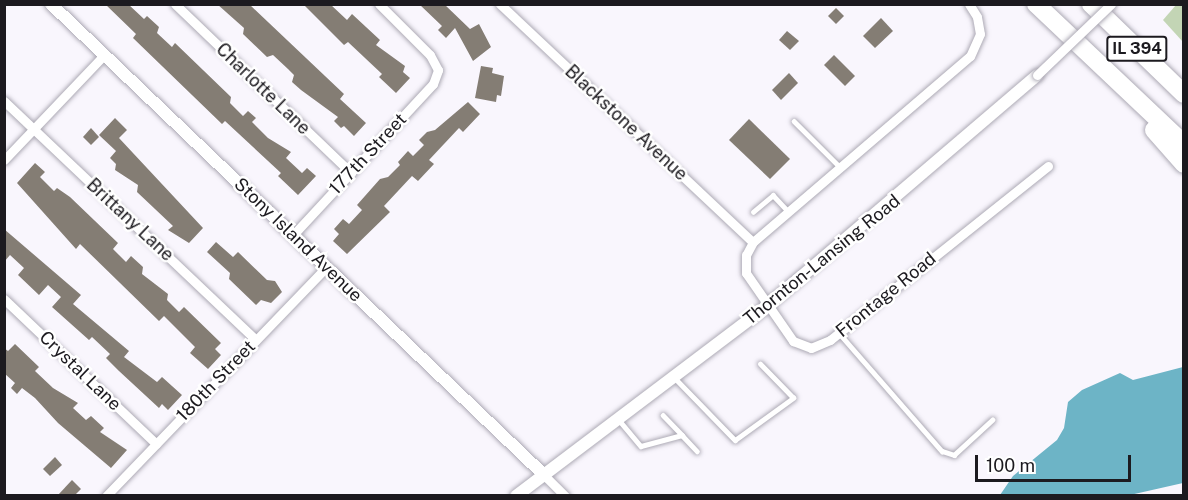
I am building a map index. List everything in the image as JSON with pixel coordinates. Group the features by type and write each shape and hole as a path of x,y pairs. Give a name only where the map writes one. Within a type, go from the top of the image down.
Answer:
{"highway":[{"name":"IL 394","path":"1036,4 1184,144"},
{"name":"IL 394","path":"1091,4 1184,94"},
{"path":"1097,62 1184,164"}],"street":[{"name":"Stony Island Avenue","path":"51,4 544,475"},
{"name":"Charlotte Lane","path":"175,4 351,173"},
{"name":"177th Street","path":"292,235 433,84 438,70 430,54 379,4"},
{"name":"Blackstone Avenue","path":"500,4 753,242"},
{"path":"753,242 874,137 954,72 975,48 980,26 969,4"},
{"name":"Thornton-Lansing Road","path":"516,495 766,306 1037,75 1111,4"},
{"path":"4,160 104,55"},
{"name":"Brittany Lane","path":"4,101 256,340"},
{"name":"Frontage Road","path":"753,242 746,255 746,273 766,306 793,341 811,348 839,333 1048,166"},
{"name":"180th Street","path":"106,495 326,267"},
{"name":"Crystal Lane","path":"4,299 156,444"},
{"path":"544,475 565,495"}],"lane":[{"path":"794,121 840,167"},
{"path":"753,212 773,195 788,211"},
{"path":"839,333 942,451 954,455 992,420"},
{"path":"674,377 735,440 793,399 760,364"},
{"path":"663,415 697,451"},
{"path":"618,420 641,446 682,435"}],"green space":[{"path":"1176,5 1183,5 1183,42 1163,20"}],"water":[{"path":"1183,367 1183,483 1130,495 1000,495 1013,476 1057,440 1064,428 1068,402 1082,390 1120,373 1133,380"}],"building":[{"path":"105,4 128,4 144,19 147,16 159,27 157,33 172,47 175,43 231,97 230,103 243,116 248,111 256,118 252,122 268,138 291,152 286,158 302,173 307,168 316,176 298,195 278,176 281,173 225,121 222,124 133,38 136,34"},
{"path":"217,4 249,4 344,94 340,99 366,123 354,136 344,126 341,128 334,121 338,117 292,82 294,75 273,55 267,57 243,34 244,28"},
{"path":"303,4 330,4 347,20 352,14 380,40 376,45 405,66 403,72 410,78 396,93 379,77 382,74 348,42 344,45"},
{"path":"419,4 444,4 470,29 479,24 491,47 473,61 455,28 446,38 438,30 442,26"},
{"path":"836,8 844,16 836,24 828,16"},
{"path":"881,18 893,31 875,48 863,36"},
{"path":"787,31 799,41 790,50 779,40"},
{"path":"834,55 855,76 845,86 824,65"},
{"path":"481,66 493,68 492,73 504,76 501,96 497,95 496,102 475,98"},
{"path":"789,73 798,83 781,100 772,90"},
{"path":"468,102 480,114 463,132 459,128 429,160 434,164 418,181 412,176 384,206 390,212 347,254 333,241 339,234 334,229 343,219 349,224 362,210 357,205 380,179 388,177 400,165 398,162 408,151 413,156 424,145 419,140 427,132 435,130"},
{"path":"115,118 127,130 119,138 203,228 189,243 168,230 173,226 137,192 138,185 115,170 116,164 110,158 116,151 99,135"},
{"path":"749,119 790,159 770,179 729,140"},
{"path":"91,128 99,137 91,145 83,137"},
{"path":"35,163 45,172 40,177 54,191 57,188 70,197 118,243 113,249 126,262 131,256 143,267 142,274 168,294 167,300 179,312 184,307 221,343 215,349 221,355 208,369 190,353 195,347 164,316 159,321 80,244 76,249 17,183"},
{"path":"4,229 81,295 73,304 129,351 124,357 157,382 162,377 182,395 168,410 162,404 159,408 106,358 110,354 92,337 89,340 52,307 61,297 48,285 39,295 18,275 24,268 10,255 4,262"},
{"path":"216,242 233,257 238,252 267,280 275,281 282,292 271,303 261,300 256,305 229,279 230,273 207,252"},
{"path":"15,344 39,367 35,371 53,388 78,403 73,408 86,420 91,416 104,428 100,432 127,450 111,468 58,423 35,398 22,388 17,394 11,388 15,383 4,373 4,348 8,351"},
{"path":"55,457 62,465 50,476 43,469"},
{"path":"72,480 81,489 75,495 58,495"}]}
